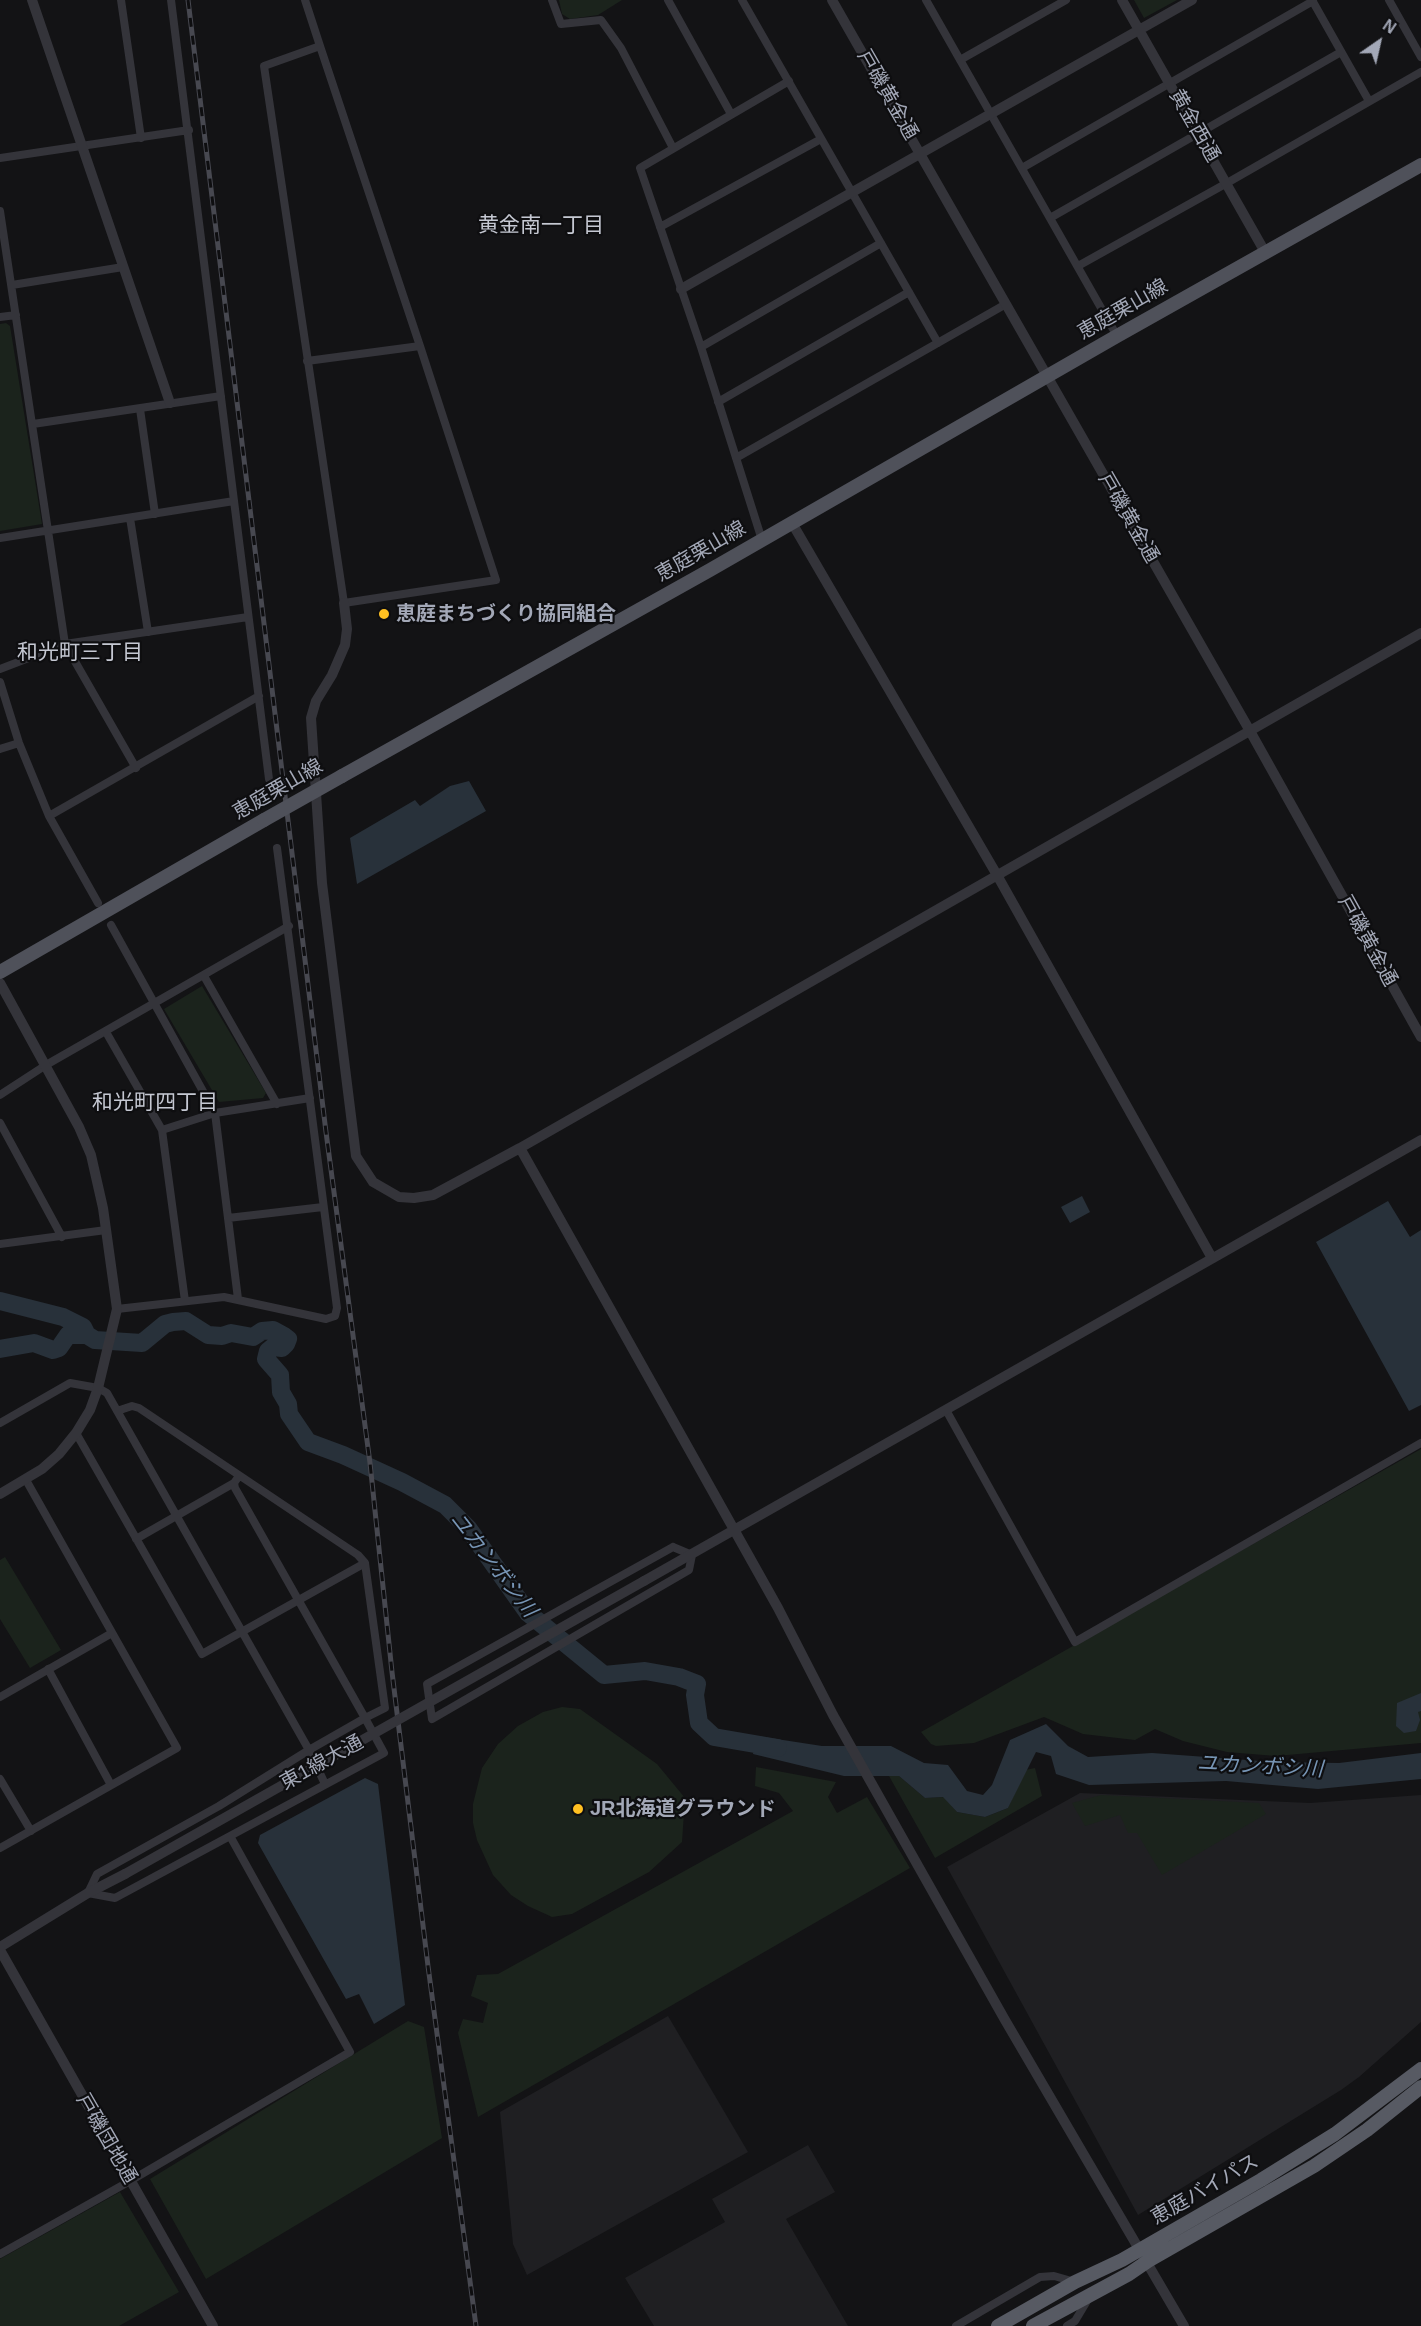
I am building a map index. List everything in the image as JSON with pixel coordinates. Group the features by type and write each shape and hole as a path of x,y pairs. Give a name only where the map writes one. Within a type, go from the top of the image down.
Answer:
{"highway":[{"name":"恵庭バイパス","path":"1034,2326 1130,2274 1143,2256 1313,2149 1421,2070"},
{"name":"恵庭バイパス","path":"999,2326 1075,2282 1143,2256 1314,2166 1367,2130 1421,2087"}],"main road":[{"name":"恵庭栗山線","path":"0,972 264,820 1421,165"}],"street":[{"path":"32,0 170,404"},
{"path":"121,0 141,138"},
{"path":"171,0 269,779"},
{"path":"305,0 496,580 344,603"},
{"path":"552,0 561,24 601,20 621,48 673,148"},
{"path":"668,0 731,114"},
{"path":"742,0 938,343"},
{"name":"戸磯黄金通","path":"832,0 1250,731 1421,1036"},
{"path":"960,60 1066,0"},
{"name":"黄金西通","path":"1122,0 1265,252"},
{"path":"681,289 1192,0"},
{"path":"1389,0 1421,57"},
{"path":"930,1 960,60 1117,336"},
{"path":"1022,168 1313,1 1369,101"},
{"path":"320,46 264,66 347,629 345,645 332,675 316,701 311,718 322,883 356,1156 373,1182 399,1197 414,1198 433,1195 520,1148 1421,633"},
{"path":"1050,218 1341,52"},
{"path":"1078,266 1421,72"},
{"path":"762,540 701,347 640,168 789,81"},
{"path":"0,158 189,130"},
{"path":"660,227 822,139"},
{"path":"0,211 65,644 136,768"},
{"path":"701,347 881,243"},
{"path":"12,285 123,267"},
{"path":"718,402 909,292"},
{"path":"736,458 1006,304"},
{"path":"0,317 16,315"},
{"path":"307,361 420,346"},
{"path":"33,424 221,396"},
{"path":"140,409 155,514"},
{"path":"0,538 234,501"},
{"path":"130,518 148,632"},
{"path":"792,523 997,875 1212,1258"},
{"path":"0,669 65,644 248,617"},
{"path":"0,682 20,742 49,816 98,903"},
{"path":"49,816 259,696"},
{"path":"0,749 20,742"},
{"path":"117,1309 224,1297 326,1319 334,1316 337,1308 289,926 277,848"},
{"path":"111,925 215,1113 238,1299"},
{"path":"0,1095 46,1065 155,1005 289,926"},
{"path":"204,976 277,1104"},
{"path":"0,983 79,1127 91,1155 106,1230 117,1309 98,1388 90,1410 76,1433 59,1454 26,1480 0,1494"},
{"path":"106,1032 162,1130 184,1301"},
{"path":"162,1130 215,1113 310,1098"},
{"path":"0,1124 62,1237"},
{"name":"東1線大通","path":"0,1949 88,1893 692,1555 1421,1140"},
{"path":"520,1148 778,1608 849,1743 1184,2326"},
{"path":"228,1218 323,1207"},
{"path":"0,1244 106,1230"},
{"path":"0,1423 70,1383 98,1388 107,1393 326,1784"},
{"path":"117,1411 132,1406 139,1408 237,1480 358,1555 365,1563 385,1708 365,1718 309,1750 219,1806 97,1874 88,1893 115,1898 384,1753 365,1718 235,1488 237,1480"},
{"path":"946,1410 1075,1642 1421,1443"},
{"path":"76,1433 202,1654 365,1563"},
{"path":"0,1848 177,1748 26,1480"},
{"path":"136,1539 237,1480"},
{"path":"673,1547 692,1555 689,1570 432,1719 427,1684 673,1547"},
{"path":"0,1697 112,1633"},
{"path":"48,1669 111,1785"},
{"path":"0,1779 31,1831"},
{"path":"0,2254 350,2052 230,1836"},
{"name":"戸磯団地通","path":"0,1949 213,2326"},
{"path":"956,2326 1040,2277 1054,2276 1075,2282"},
{"path":"1067,2326 1075,2321 1092,2293"}],"shaded area":[{"path":"559,0 622,0 598,15 570,19 562,14"},
{"path":"1134,0 1177,0 1144,18"},
{"path":"6,323 10,326 42,524 0,531 0,324"},
{"path":"202,986 266,1093 263,1098 219,1102 164,1009"},
{"path":"1421,1449 1421,1743 1276,1756 1227,1752 1183,1741 1155,1729 1135,1740 1083,1734 1044,1717 974,1743 936,1746 931,1744 921,1732"},
{"path":"5,1557 61,1650 30,1668 0,1619 0,1560"},
{"name":"JR北海道グラウンド","path":"562,1707 580,1709 657,1764 685,1798 682,1842 649,1872 572,1914 552,1917 511,1895 493,1875 477,1840 473,1823 473,1804 482,1768 498,1744 518,1726 543,1712"},
{"path":"756,1767 836,1782 828,1797 837,1813 867,1797 910,1868 478,2117 458,2033 463,2019 483,2023 488,2003 471,1996 477,1975 498,1974 793,1811 779,1793 755,1786"},
{"path":"1035,1768 1042,1796 935,1858 889,1776 899,1776 925,1798 944,1797 957,1812 985,1817 1008,1808 1025,1770"},
{"path":"1080,1793 1310,1803 1421,1795 1421,2022 1341,2090 1138,2215 947,1867"},
{"path":"1101,1795 1259,1803 1266,1814 1162,1875 1137,1833 1128,1833 1120,1815 1085,1826 1072,1803"},
{"path":"668,2016 748,2152 527,2275 513,2244 500,2112"},
{"path":"408,2021 424,2027 442,2138 206,2279 150,2179"},
{"path":"808,2145 835,2192 786,2219 848,2326 654,2326 625,2278 725,2222 712,2199"},
{"path":"120,2192 179,2292 119,2326 0,2326 0,2259"}],"water":[{"path":"469,781 486,811 357,884 350,838 415,800 420,806 450,786"},
{"path":"1082,1196 1090,1212 1070,1223 1061,1207"},
{"path":"1388,1201 1410,1237 1421,1230 1421,1405 1409,1411 1316,1242"},
{"path":"1421,1693 1421,1711 1418,1712 1420,1720 1416,1731 1404,1733 1396,1726 1397,1703"},
{"path":"1046,1724 1068,1746 1088,1757 1152,1753 1274,1762 1339,1763 1421,1753 1421,1779 1318,1789 1226,1781 1089,1785 1056,1774 1051,1756 1036,1752 1008,1808 985,1817 957,1812 943,1797 925,1798 899,1776 844,1776 753,1754 757,1736 822,1746 891,1746 924,1763 948,1765 967,1791 983,1795 992,1785 1010,1740"},
{"path":"365,1778 378,1784 405,2005 374,2024 359,1994 346,1999 258,1843 260,1835"}],"waterway":[{"path":"0,1301 63,1317 83,1327 87,1335"},
{"name":"ユカンボシ川","path":"0,1349 34,1343 53,1350 59,1348 68,1335 87,1335 95,1340 142,1343 165,1324 186,1321 208,1335 222,1336 231,1333 253,1337 262,1331 273,1330 288,1339 282,1348 273,1347 268,1351 266,1359 280,1375 281,1392 288,1404 289,1414 308,1442 402,1482 445,1505 468,1528 528,1613 604,1675 645,1671 679,1677 697,1684 695,1695 699,1723 714,1737 778,1748"}],"railway":[{"path":"188,0 326,1132 370,1463 392,1672 428,1966 476,2326"}],"place":[{"name":"恵庭まちづくり協同組合","path":"384,614"},
{"name":"JR北海道グラウンド","path":"578,1809"}],"district":[{"name":"黄金南一丁目","path":"541,226"},
{"name":"和光町三丁目","path":"80,653"},
{"name":"和光町四丁目","path":"155,1103"}]}
